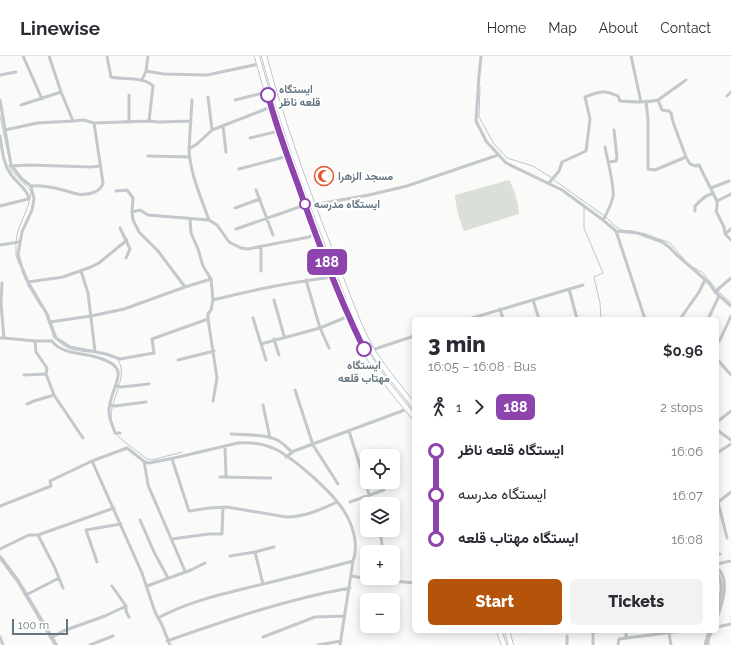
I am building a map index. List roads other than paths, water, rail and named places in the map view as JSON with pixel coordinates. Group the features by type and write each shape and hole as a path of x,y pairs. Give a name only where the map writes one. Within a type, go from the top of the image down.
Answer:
{"main road":[{"path":"257,56 271,107 305,205 349,316 366,353 412,414"},
{"path":"264,56 283,124 359,323 372,350 412,403"},
{"path":"500,633 504,645"},
{"path":"508,633 511,645"}],"street":[{"path":"23,56 42,99"},
{"path":"49,56 60,92 73,121"},
{"path":"107,56 111,77 142,80 153,86 149,120"},
{"path":"142,80 146,71 148,56"},
{"path":"481,56 476,121 486,142 506,163 562,190 616,231 644,317"},
{"path":"630,56 641,102"},
{"path":"146,71 164,74 207,75 259,64"},
{"path":"0,75 16,72"},
{"path":"549,183 559,171 562,162 586,151 590,119 585,97 605,91 618,96 620,101 641,102 658,100 686,80"},
{"path":"21,105 60,92"},
{"path":"235,100 267,92"},
{"path":"726,96 731,92"},
{"path":"129,95 129,122"},
{"path":"208,97 212,130"},
{"path":"0,100 12,165 22,179 31,186 58,188 76,195 89,194 98,190 102,186 94,123"},
{"path":"192,100 190,157 194,178 209,220"},
{"path":"658,100 662,110 669,111 671,113 686,157 690,164 696,166 698,164 711,188 717,201 716,211 724,227 725,234 731,240"},
{"path":"646,101 648,120 648,169 655,170 686,157"},
{"path":"190,149 212,130 271,107"},
{"path":"5,130 37,123 84,120 94,123 149,120 159,122 191,121"},
{"path":"222,126 226,152"},
{"path":"250,138 279,130"},
{"path":"608,162 616,161 614,130"},
{"path":"0,136 6,167 12,177 28,192 29,198 0,206"},
{"path":"603,220 613,196 613,188 605,147"},
{"path":"236,229 305,205 313,205 369,195 407,186 498,155"},
{"path":"148,156 190,157"},
{"path":"239,169 288,156"},
{"path":"0,162 5,161"},
{"path":"6,167 12,165 100,166"},
{"path":"711,188 729,181"},
{"path":"31,186 34,199 32,210 19,242 18,254 21,265 28,282 47,314 56,338 74,348 95,351 115,361 118,374 110,405 110,415 115,433 120,433"},
{"path":"116,190 127,190 132,195 133,220 139,232 158,251 185,287"},
{"path":"256,190 274,235"},
{"path":"694,212 695,206 701,200 708,195 713,194"},
{"path":"717,201 731,194"},
{"path":"235,208 260,199"},
{"path":"132,212 140,210 148,215 209,220 217,224 229,242 241,248 248,249 309,237 315,233"},
{"path":"190,219 190,233 198,249 203,266 211,279 213,300 211,310 208,314 208,319 217,378 213,401"},
{"path":"120,228 130,248 126,258"},
{"path":"725,234 731,229"},
{"path":"616,231 638,233 662,242 705,280 715,292 731,306"},
{"path":"28,282 63,277 81,271 99,263 127,240"},
{"path":"0,245 19,242"},
{"path":"261,247 261,271"},
{"path":"81,271 88,293 95,351"},
{"path":"213,300 306,280 333,277"},
{"path":"715,292 731,278"},
{"path":"50,322 124,309 211,279"},
{"path":"306,280 320,328 329,348"},
{"path":"681,317 695,298 705,280"},
{"path":"2,283 1,304 4,338"},
{"path":"475,317 583,285"},
{"path":"569,289 576,317"},
{"path":"709,317 719,296"},
{"path":"274,300 284,336"},
{"path":"534,300 538,317"},
{"path":"500,309 502,317"},
{"path":"261,344 284,336 320,328 349,316"},
{"path":"719,341 731,316"},
{"path":"253,318 266,360"},
{"path":"0,338 35,342 52,341 55,346 61,348 109,361 115,361 154,354 152,339 208,319"},
{"path":"366,353 412,337"},
{"path":"274,340 279,355"},
{"path":"35,342 36,352 47,368 46,374 54,395 83,438"},
{"path":"178,360 214,351"},
{"path":"719,362 731,375"},
{"path":"24,375 46,374"},
{"path":"116,386 121,387 149,384"},
{"path":"295,390 313,445 338,484"},
{"path":"27,404 34,400 54,395"},
{"path":"110,405 116,406 146,402"},
{"path":"263,405 270,438"},
{"path":"287,456 292,452 374,422 407,408"},
{"path":"719,420 731,411"},
{"path":"374,422 376,427"},
{"path":"349,431 369,495"},
{"path":"719,431 731,440"},
{"path":"231,434 270,438 279,441 292,452"},
{"path":"0,506 51,486 50,481 127,448 149,463 238,443 256,444 274,449 287,456 309,474 337,502 348,519 355,542 356,553 353,561 354,576 350,588 340,645"},
{"path":"719,452 731,444"},
{"path":"225,446 226,476"},
{"path":"172,458 189,511 223,507 294,517 315,512 337,502"},
{"path":"144,461 148,485 185,571"},
{"path":"92,462 114,508 147,586 150,598 162,625 167,641 170,645"},
{"path":"220,476 271,478"},
{"path":"350,502 384,490"},
{"path":"719,501 731,492"},
{"path":"719,506 726,538"},
{"path":"172,540 209,534 222,534 223,507"},
{"path":"0,549 29,535 38,534 114,508"},
{"path":"140,520 154,552 168,578"},
{"path":"97,562 86,530 120,524"},
{"path":"38,534 60,578 63,588"},
{"path":"230,556 274,548"},
{"path":"255,552 263,584"},
{"path":"0,557 26,595 56,645"},
{"path":"158,618 180,607 227,593 353,561"},
{"path":"719,564 731,561"},
{"path":"147,586 191,570 205,563"},
{"path":"719,570 723,574 727,584 719,612"},
{"path":"354,576 360,577"},
{"path":"719,576 722,584 719,594"},
{"path":"26,595 60,578"},
{"path":"400,581 412,583"},
{"path":"112,586 126,606 129,617"},
{"path":"167,641 261,609 305,597 350,588"},
{"path":"51,638 63,631 105,616 126,606"},
{"path":"263,637 315,617 345,616"},
{"path":"719,627 731,624"},
{"path":"593,633 593,645"},
{"path":"626,633 626,638"},
{"path":"618,645 619,639 662,633"},
{"path":"669,633 671,645"},
{"path":"707,645 709,633"},
{"path":"707,645 711,633"},
{"path":"90,645 113,636"},
{"path":"567,636 567,645"},
{"path":"0,637 3,645"},
{"path":"318,645 341,641"}],"waterway":[{"path":"480,86 479,117 494,144 507,158 533,166 552,178"},
{"path":"0,116 8,154"},
{"path":"11,166 11,170 31,191 29,204 19,228 16,241"},
{"path":"554,180 603,215"},
{"path":"584,207 584,228 603,273 594,277 600,303 601,317"},
{"path":"606,217 615,226 622,230 634,231"},
{"path":"643,233 670,243 684,259"},
{"path":"16,244 16,255 19,264"},
{"path":"693,267 703,273 716,289"},
{"path":"21,269 26,281"},
{"path":"27,284 41,307"},
{"path":"718,291 731,303"},
{"path":"46,315 54,338"},
{"path":"57,340 68,348 90,352"},
{"path":"111,418 111,411 121,373 121,366 118,360"},
{"path":"117,435 147,459 152,460 182,452"},
{"path":"719,608 721,602"}],"place":[{"name":"ایستگاه قلعه ناظر","path":"268,95"},
{"name":"مسجد الزهرا","path":"324,176"},
{"name":"ایستگاه مدرسه","path":"305,204"},
{"name":"ایستگاه مهتاب قلعه","path":"364,349"}]}
